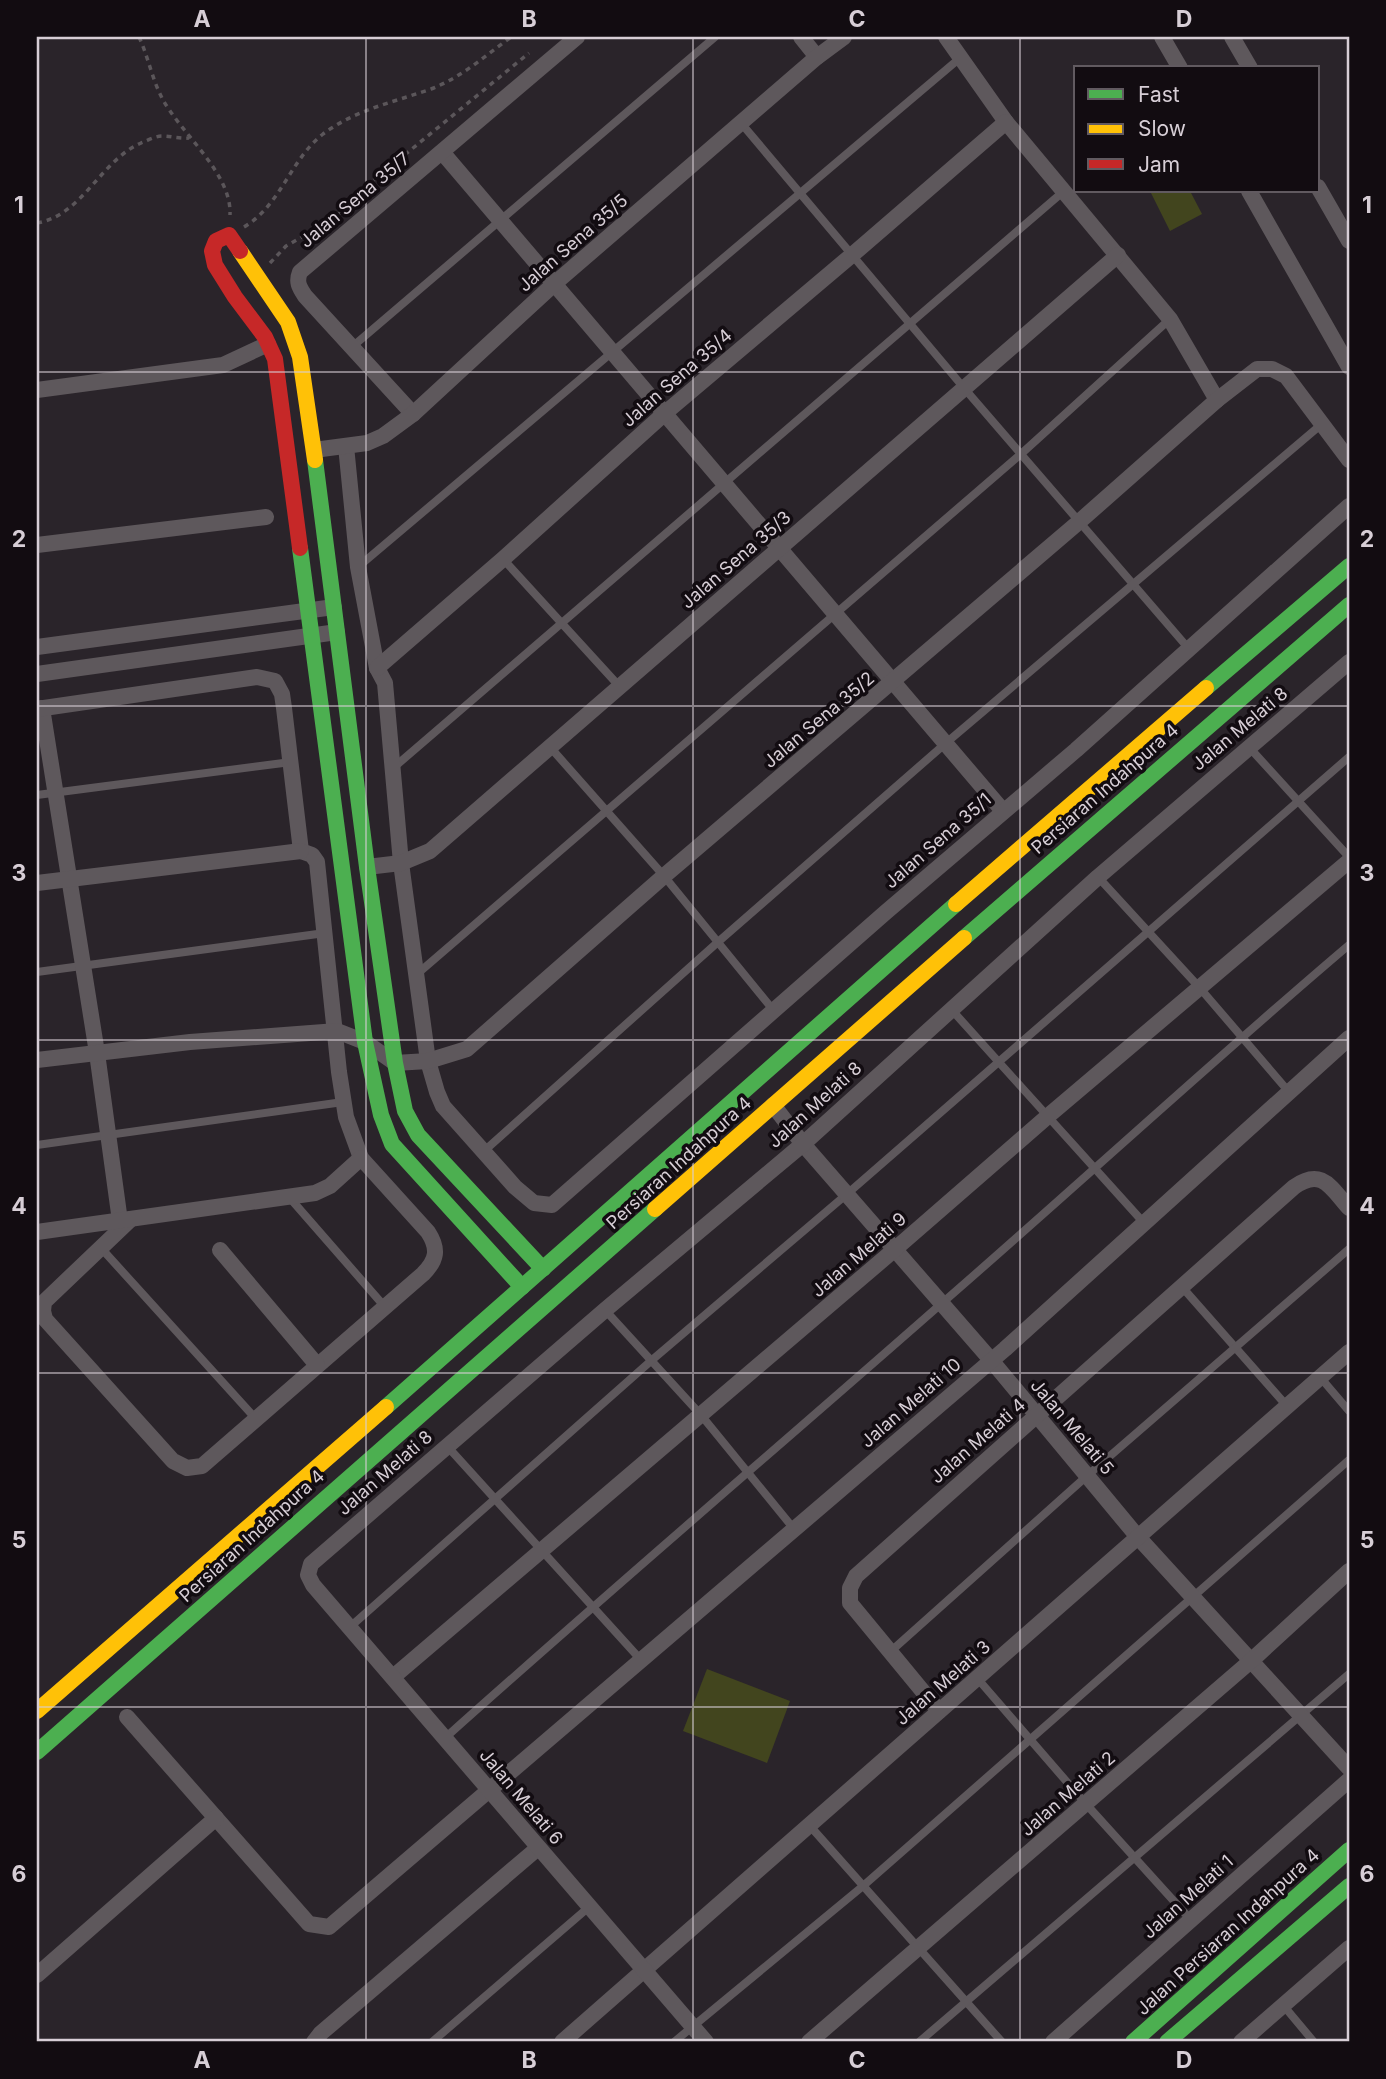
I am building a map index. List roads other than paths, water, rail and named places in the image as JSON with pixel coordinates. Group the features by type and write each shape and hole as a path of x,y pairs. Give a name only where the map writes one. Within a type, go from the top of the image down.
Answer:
{"street":[{"name":"Jalan Sena 35/7","path":"413,414 298,286 300,272 577,37"},
{"path":"801,37 817,57"},
{"name":"Jalan Sena 35/5","path":"314,450 367,443 383,436 413,414 554,284 817,57 844,37"},
{"path":"946,37 1006,122 1170,318 1217,400"},
{"path":"1162,37 1179,66"},
{"path":"1232,37 1249,66"},
{"name":"Jalan Sena 35/4","path":"377,668 665,413 1006,122"},
{"path":"442,152 1003,811"},
{"path":"1320,191 1349,242"},
{"path":"1250,192 1349,367"},
{"path":"522,1287 392,1143 381,1115 365,1042 275,359 264,335 227,286 210,254 211,247 218,239 229,235 288,321 300,357 367,867 395,1063 405,1111 418,1135 543,1269"},
{"name":"Jalan Sena 35/3","path":"367,867 401,863 430,851 1118,255"},
{"path":"37,390 223,365 268,344"},
{"name":"Jalan Sena 35/2","path":"395,1063 428,1061 467,1049 664,876 1256,369 1272,369 1286,376 1322,424"},
{"path":"1322,424 1349,460"},
{"path":"345,446 358,568 377,668 385,683 401,863 428,1061 443,1106 483,1152"},
{"name":"Jalan Sena 35/1","path":"483,1152 515,1187 534,1203 552,1205 1349,506"},
{"path":"37,545 266,517"},
{"name":"Persiaran Indahpura 4","path":"37,1711 543,1269 1049,821 1349,566"},
{"name":"Persiaran Indahpura 4","path":"37,1752 1042,869 1349,605"},
{"path":"37,647 334,607"},
{"path":"37,674 337,632"},
{"name":"Jalan Melati 8","path":"308,1575 311,1564 320,1555 803,1144 950,1008 1098,877 1349,662"},
{"path":"126,1220 108,1136 97,1053 40,708 257,677 275,681 282,694 301,851"},
{"path":"37,883 301,851 312,855 317,862 343,1102 360,1158 428,1232 436,1244 437,1254 431,1266 202,1466 187,1468 173,1461 45,1319 43,1311 44,1302 101,1248 126,1220"},
{"name":"Jalan Melati 9","path":"393,1677 1349,859"},
{"path":"37,1060 190,1042 337,1031 365,1042 395,1063"},
{"name":"Jalan Melati 10","path":"127,1717 309,1924 329,1927 991,1360 1349,1038"},
{"name":"Jalan Melati 5","path":"773,1105 803,1144 991,1360 1137,1536 1349,1768"},
{"path":"37,1233 316,1193 330,1186 360,1158"},
{"name":"Jalan Melati 4","path":"939,1711 850,1603 850,1588 856,1576 1303,1181 1314,1178 1325,1181 1349,1208"},
{"path":"220,1250 317,1366"},
{"name":"Jalan Melati 3","path":"562,2042 1349,1352"},
{"name":"Jalan Melati 2","path":"809,2042 1252,1660 1349,1571"},
{"name":"Jalan Melati 6","path":"308,1575 313,1585 706,2042"},
{"name":"Jalan Melati 1","path":"1053,2042 1349,1780"},
{"path":"37,1975 216,1818"},
{"path":"314,2042 321,2033 538,1848"},
{"name":"Jalan Persiaran Indahpura 4","path":"1133,2042 1349,1850"},
{"path":"1167,2042 1349,1886"},
{"path":"1241,2042 1349,1948"}],"lane":[{"path":"352,347 715,37"},
{"path":"358,568 960,58"},
{"path":"741,122 964,388 1135,583 1189,649"},
{"path":"393,769 1065,190"},
{"path":"416,975 1021,454 1170,318"},
{"path":"483,1152 946,743 1322,424"},
{"path":"503,559 620,687"},
{"path":"1248,746 1349,859"},
{"path":"550,747 664,876 775,1012"},
{"path":"350,1627 652,1360 1349,757"},
{"path":"37,795 291,762"},
{"path":"1098,877 1199,987 1289,1092"},
{"path":"37,972 325,933"},
{"path":"445,1738 747,1471 942,1304 1241,1036 1349,945"},
{"path":"950,1008 1144,1223"},
{"path":"37,1146 343,1102"},
{"path":"289,1197 385,1307"},
{"path":"101,1248 256,1419"},
{"path":"890,1652 1088,1475 1349,1250"},
{"path":"1182,1287 1286,1405"},
{"path":"605,1310 701,1415 794,1529"},
{"path":"1320,1377 1349,1411"},
{"path":"447,1446 641,1660"},
{"path":"674,2042 863,1886 1349,1460"},
{"path":"919,2042 1349,1674"},
{"path":"977,1678 1191,1920"},
{"path":"810,1826 1002,2042"},
{"path":"432,2042 589,1907"},
{"path":"1283,2005 1314,2042"}]}
